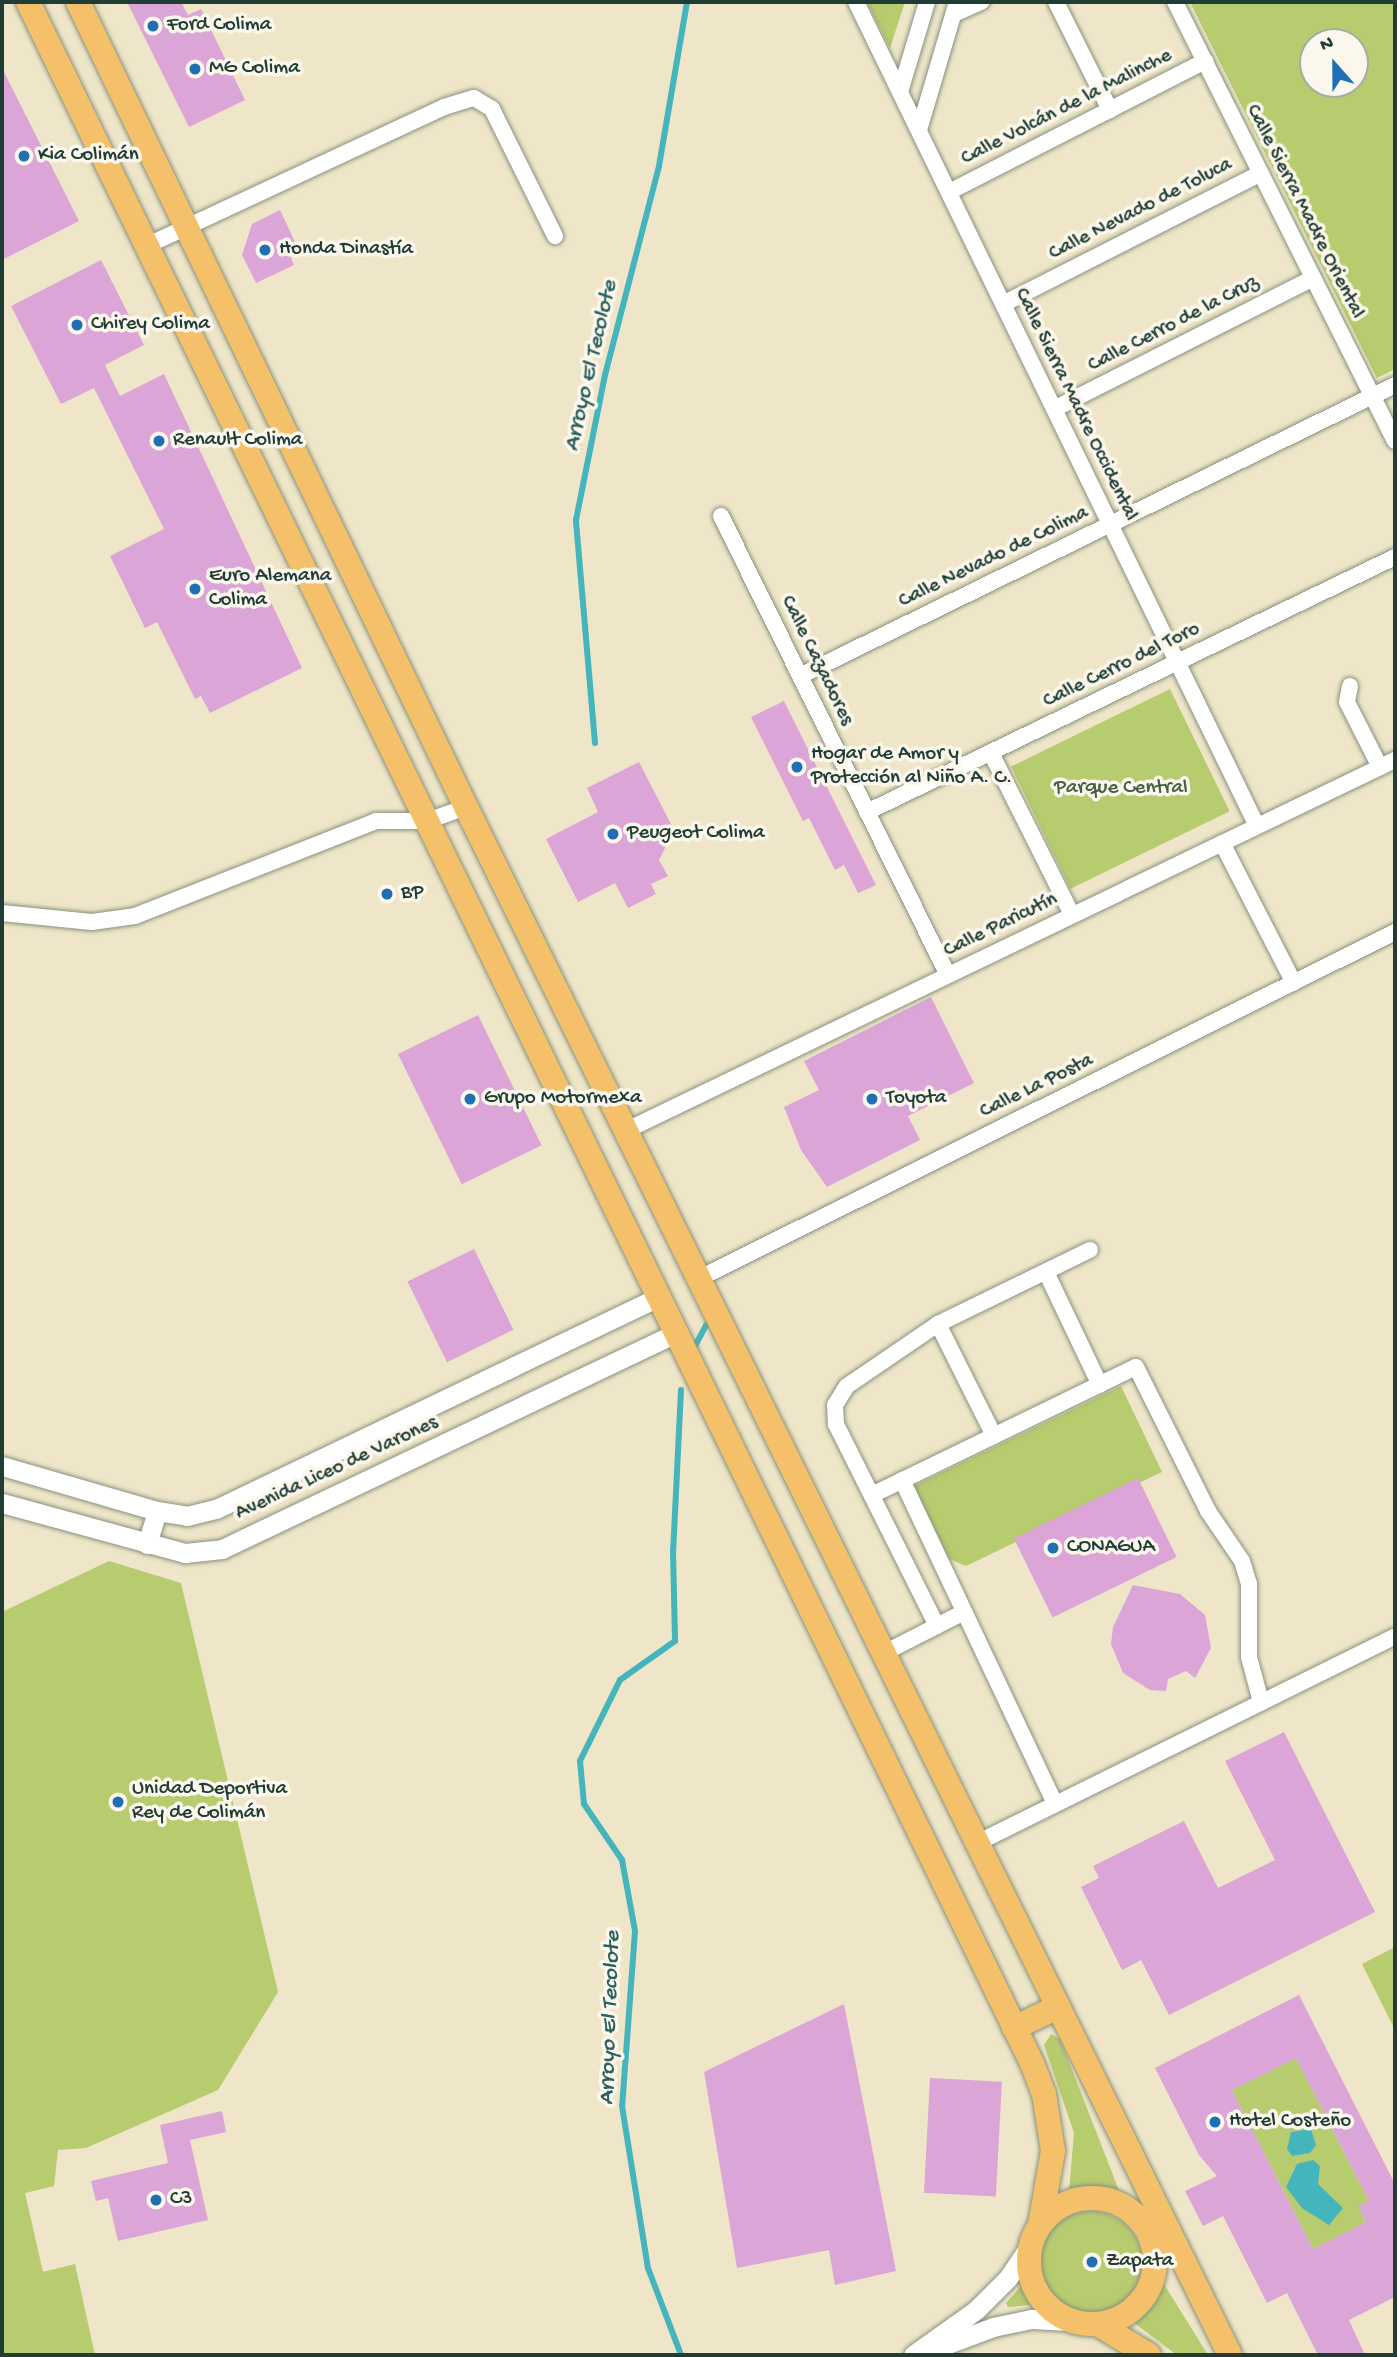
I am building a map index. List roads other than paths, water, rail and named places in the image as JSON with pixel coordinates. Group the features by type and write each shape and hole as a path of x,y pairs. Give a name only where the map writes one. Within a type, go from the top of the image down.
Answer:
{"main road":[{"path":"28,2 661,1296 1044,2094 1051,2125 1049,2189 1035,2235 1030,2273 1040,2298 1069,2321 1099,2325 1149,2355"},
{"path":"78,2 466,807 1056,2008 1230,2355"},
{"path":"715,1408 752,1390"},
{"path":"1014,2028 1056,2008"},
{"path":"1073,2042 1140,2219 1156,2254 1219,2355"},
{"path":"1035,2235 1070,2202 1089,2198 1125,2207 1140,2219"},
{"path":"1099,2325 1127,2314 1148,2293 1156,2254"}],"street":[{"name":"Calle Sierra Madre Occidental","path":"856,2 1257,827"},
{"path":"900,92 927,2"},
{"path":"919,130 956,8 981,2"},
{"path":"1056,2 1110,110"},
{"name":"Calle Sierra Madre Oriental","path":"1175,2 1395,441"},
{"name":"Calle Volcán de la Malinche","path":"949,192 1205,61"},
{"path":"146,246 444,107 474,98 492,109 555,236"},
{"name":"Calle Nevado de Toluca","path":"1003,304 1261,173"},
{"name":"Calle Cerro de la Cruz","path":"1054,409 1313,278"},
{"name":"Calle Nevado de Colima","path":"800,676 1395,385"},
{"name":"Calle Cazadores","path":"721,516 948,975"},
{"name":"Calle Cerro del Toro","path":"867,812 1395,558"},
{"path":"1350,687 1347,702 1380,767"},
{"path":"991,753 1072,915"},
{"name":"Calle Paricutín","path":"625,1131 1395,760"},
{"path":"2,913 92,922 135,916 376,821 427,821 466,807"},
{"path":"1222,843 1294,983"},
{"name":"Calle La Posta","path":"698,1279 1395,932"},
{"path":"937,1626 836,1423 835,1405 847,1386 938,1324 1090,1250"},
{"path":"1046,1272 1100,1385"},
{"name":"Avenida Liceo de Varones","path":"2,1466 157,1511 187,1516 216,1509 661,1296"},
{"path":"938,1324 994,1436"},
{"name":"Avenida Liceo de Varones","path":"2,1503 185,1553 222,1549 678,1332"},
{"path":"872,1495 1136,1367 1208,1511 1242,1561 1249,1584 1249,1657 1261,1702"},
{"path":"902,1480 1055,1804"},
{"path":"147,1544 157,1511"},
{"path":"882,1654 964,1612"},
{"path":"975,1843 1395,1636"},
{"path":"915,2355 976,2310 1008,2278 1035,2235"},
{"path":"915,2355 993,2327 1032,2319 1069,2321"}],"water":[{"path":"1311,2129 1316,2145 1310,2153 1292,2156 1287,2149 1291,2132"},
{"path":"1313,2160 1320,2166 1318,2184 1343,2208 1329,2225 1302,2208 1286,2187 1297,2164"}],"waterway":[{"name":"Arroyo El Tecolote","path":"595,743 576,520 605,375 659,166 687,2"},
{"name":"Arroyo El Tecolote","path":"695,1346 706,1325"},
{"name":"Arroyo El Tecolote","path":"681,1390 673,1551 675,1641 620,1680 580,1761 584,1804 622,1860 635,1931 622,2106 648,2268 681,2355"}],"place":[{"name":"Ford Colima","path":"153,26"},
{"name":"MG Colima","path":"195,69"},
{"name":"Kia Colimán","path":"24,156"},
{"name":"Honda Dinastía","path":"265,250"},
{"name":"Chirey Colima","path":"77,325"},
{"name":"Renault Colima","path":"159,441"},
{"name":"Euro Alemana Colima","path":"195,589"},
{"name":"Hogar de Amor y Protección al Niño A. C.","path":"797,767"},
{"name":"Peugeot Colima","path":"613,834"},
{"name":"BP","path":"387,894"},
{"name":"Grupo Motormexa","path":"470,1099"},
{"name":"Toyota","path":"872,1099"},
{"name":"CONAGUA","path":"1053,1548"},
{"name":"Unidad Deportiva Rey de Colimán","path":"118,1802"},
{"name":"Hotel Costeño","path":"1215,2122"},
{"name":"C3","path":"156,2200"},
{"name":"Zapata","path":"1092,2262"}],"park label":[{"name":"Parque Central","path":"1121,789"}]}
